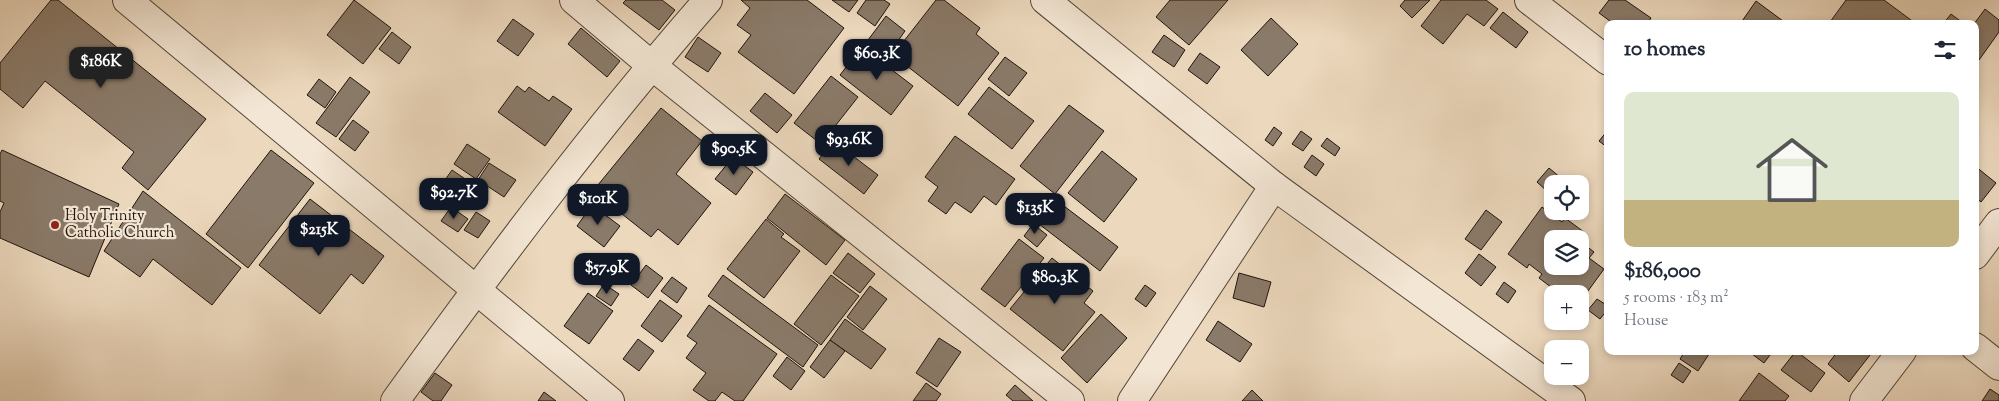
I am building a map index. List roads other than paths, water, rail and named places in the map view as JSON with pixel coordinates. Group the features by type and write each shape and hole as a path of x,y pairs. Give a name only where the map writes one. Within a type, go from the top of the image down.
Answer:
{"street":[{"path":"127,0 610,401"},
{"path":"574,0 652,65 1070,401"},
{"path":"395,401 476,290 652,65 708,0"},
{"path":"1045,0 1274,186 1571,401"},
{"path":"1530,0 1604,58"},
{"path":"1132,401 1274,186"},
{"path":"1979,250 1999,223"},
{"path":"1979,350 1999,366"},
{"path":"1864,401 1899,355"}],"place":[{"name":"Holy Trinity Catholic Church","path":"55,225"}]}
